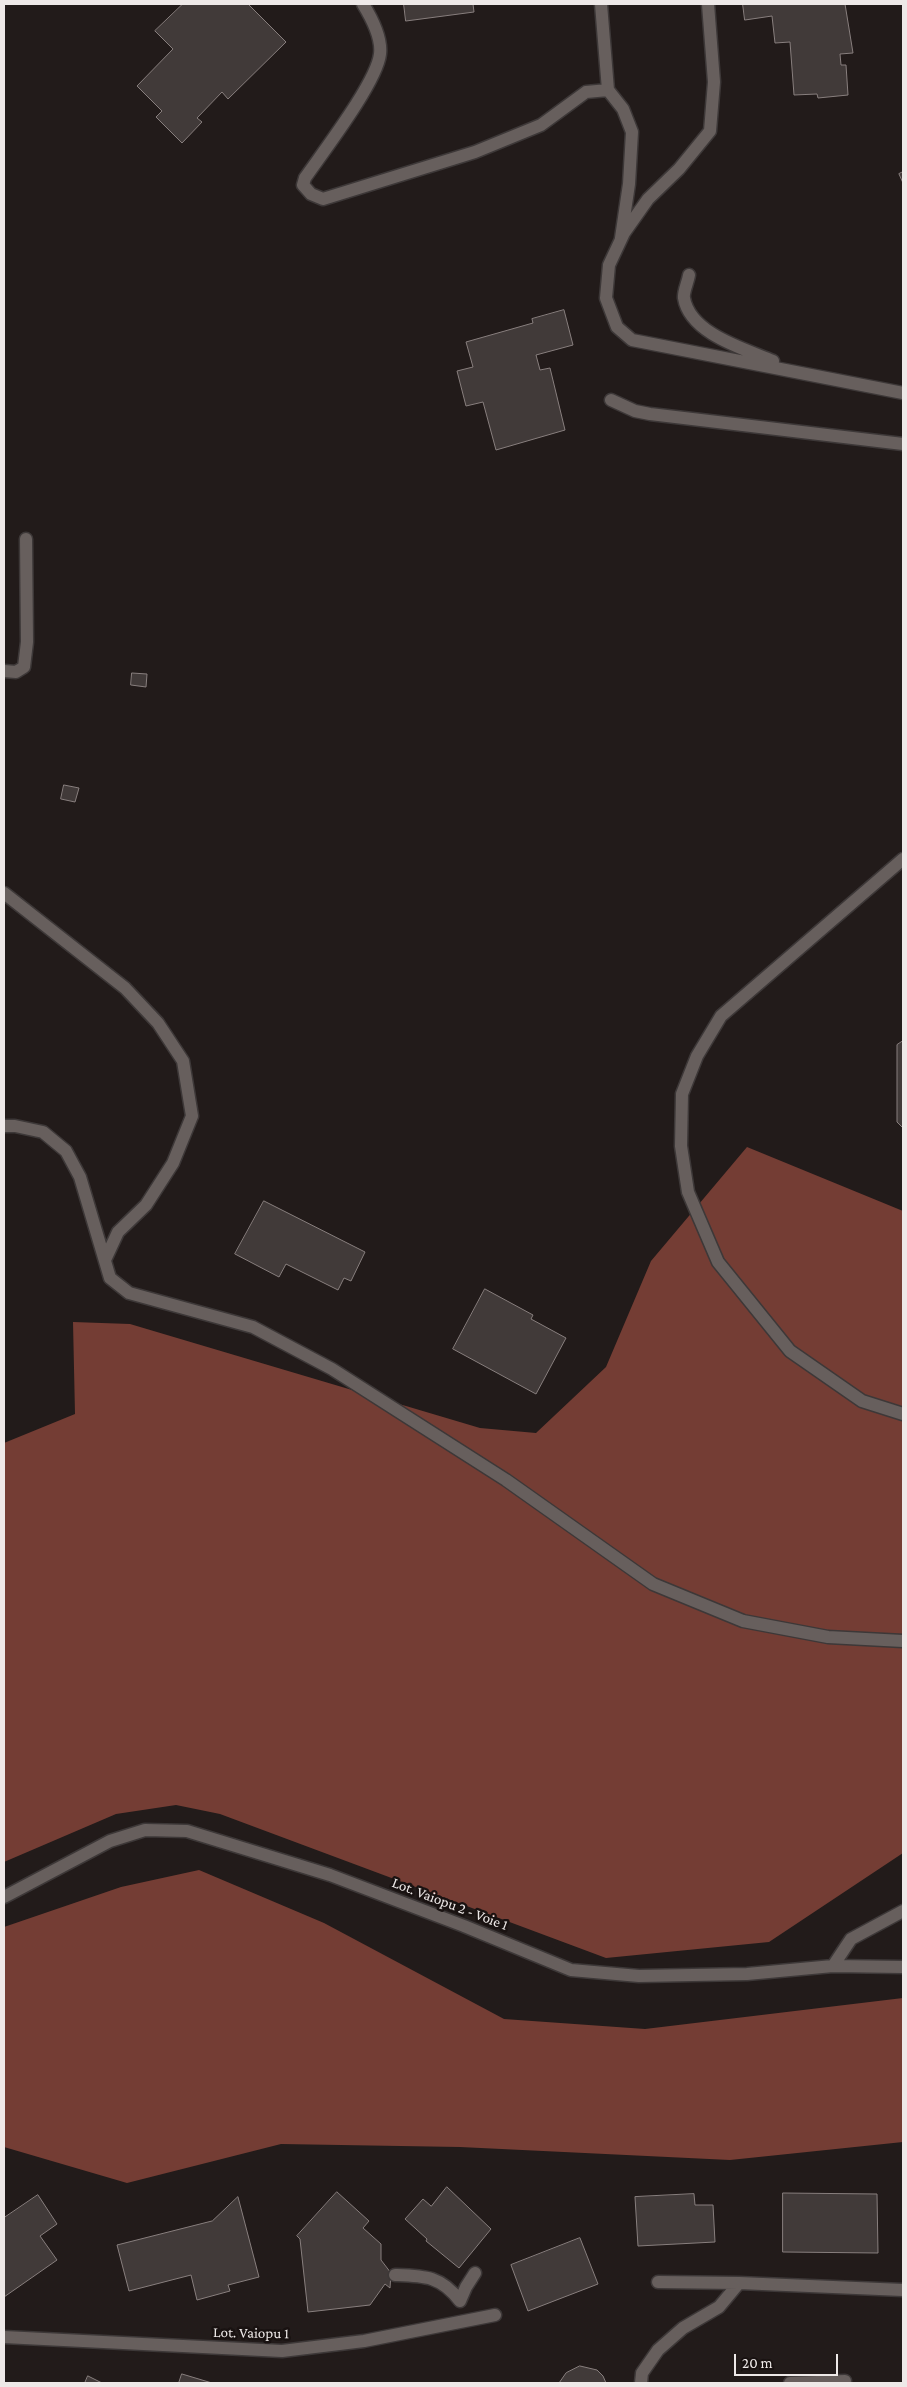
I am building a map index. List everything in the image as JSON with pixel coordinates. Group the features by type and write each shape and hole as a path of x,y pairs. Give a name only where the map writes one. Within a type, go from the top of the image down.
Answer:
{"street":[{"path":"363,4 373,24 380,53 378,64 357,102 305,178 303,185 311,194 323,199 475,152 541,125 586,92 608,90"},
{"path":"601,4 608,90 623,109 632,132 629,184 621,238"},
{"path":"708,4 714,82 710,131 679,169 648,199 621,238 609,266 606,298 617,327 632,340 903,393"},
{"path":"689,275 684,297 693,318 723,341 773,361 782,369"},
{"path":"611,400 635,411 650,414 903,444"},
{"path":"4,671 16,672 24,668 27,642 26,539"},
{"path":"903,859 721,1016 697,1056 682,1094 680,1146 688,1192 718,1262 790,1351 862,1400 903,1414"},
{"path":"4,893 125,988 158,1023 183,1061 192,1116 173,1163 146,1205 118,1232 105,1260"},
{"path":"4,1126 29,1128 43,1132 66,1151 80,1177 110,1278 129,1293 253,1327 332,1369 506,1480 654,1584 743,1621 828,1637 903,1641"},
{"name":"Lot. Vaiopu 2 - Voie 1","path":"4,1897 110,1841 145,1830 187,1831 330,1875 464,1926 570,1970 638,1976 747,1974 833,1966 903,1967"},
{"path":"833,1966 852,1939 903,1911"},
{"path":"463,2321 460,2302 466,2287 475,2273"},
{"path":"395,2275 427,2276 443,2283 460,2302"},
{"path":"658,2282 739,2283 903,2290"},
{"path":"641,2383 642,2373 658,2350 683,2328 719,2307 739,2283"},
{"name":"Lot. Vaiopu 1","path":"4,2337 282,2351 364,2341 495,2315"},
{"path":"790,2383 845,2381"}],"shaded area":[{"path":"747,1147 903,1211 903,1853 769,1942 606,1958 220,1814 176,1805 116,1814 4,1862 4,1443 75,1414 73,1322 130,1324 480,1428 536,1433 606,1367 651,1261"},
{"path":"199,1870 324,1923 504,2019 645,2029 903,1998 903,2142 730,2160 460,2147 281,2144 127,2183 4,2147 4,1927 121,1887"}],"building":[{"path":"183,4 248,4 286,42 228,99 222,92 197,118 202,122 182,143 156,117 162,111 137,86 173,49 155,31"},
{"path":"404,4 473,4 474,12 406,21"},
{"path":"743,4 845,4 853,53 840,54 841,65 846,65 848,95 818,98 817,94 794,95 790,42 775,43 772,16 745,20"},
{"path":"903,172 903,183 899,174"},
{"path":"564,310 573,345 536,355 540,370 550,368 565,430 496,450 483,402 466,406 457,371 473,367 466,342 533,323 532,319"},
{"path":"132,673 147,674 146,687 131,685"},
{"path":"64,785 79,788 75,802 61,799"},
{"path":"903,1041 903,1128 897,1122 897,1045"},
{"path":"264,1201 365,1252 351,1281 344,1278 338,1290 286,1264 279,1277 235,1254"},
{"path":"485,1289 533,1315 531,1319 566,1338 536,1394 453,1349"},
{"path":"447,2187 491,2229 459,2268 426,2241 427,2239 405,2219 423,2199 431,2206"},
{"path":"337,2192 369,2221 363,2228 381,2244 381,2260 391,2273 390,2288 385,2284 370,2305 308,2312 300,2239 297,2236"},
{"path":"783,2193 877,2194 878,2253 783,2252"},
{"path":"694,2194 695,2205 713,2205 715,2242 638,2246 635,2197"},
{"path":"38,2195 57,2224 40,2236 57,2260 4,2297 4,2218"},
{"path":"238,2197 259,2277 228,2285 230,2291 197,2300 191,2275 129,2291 117,2245 212,2221"},
{"path":"580,2238 598,2284 528,2311 511,2265"},
{"path":"580,2366 597,2370 603,2376 606,2383 559,2383 566,2373"},
{"path":"182,2374 212,2383 179,2383"},
{"path":"88,2376 102,2383 85,2383"}]}
